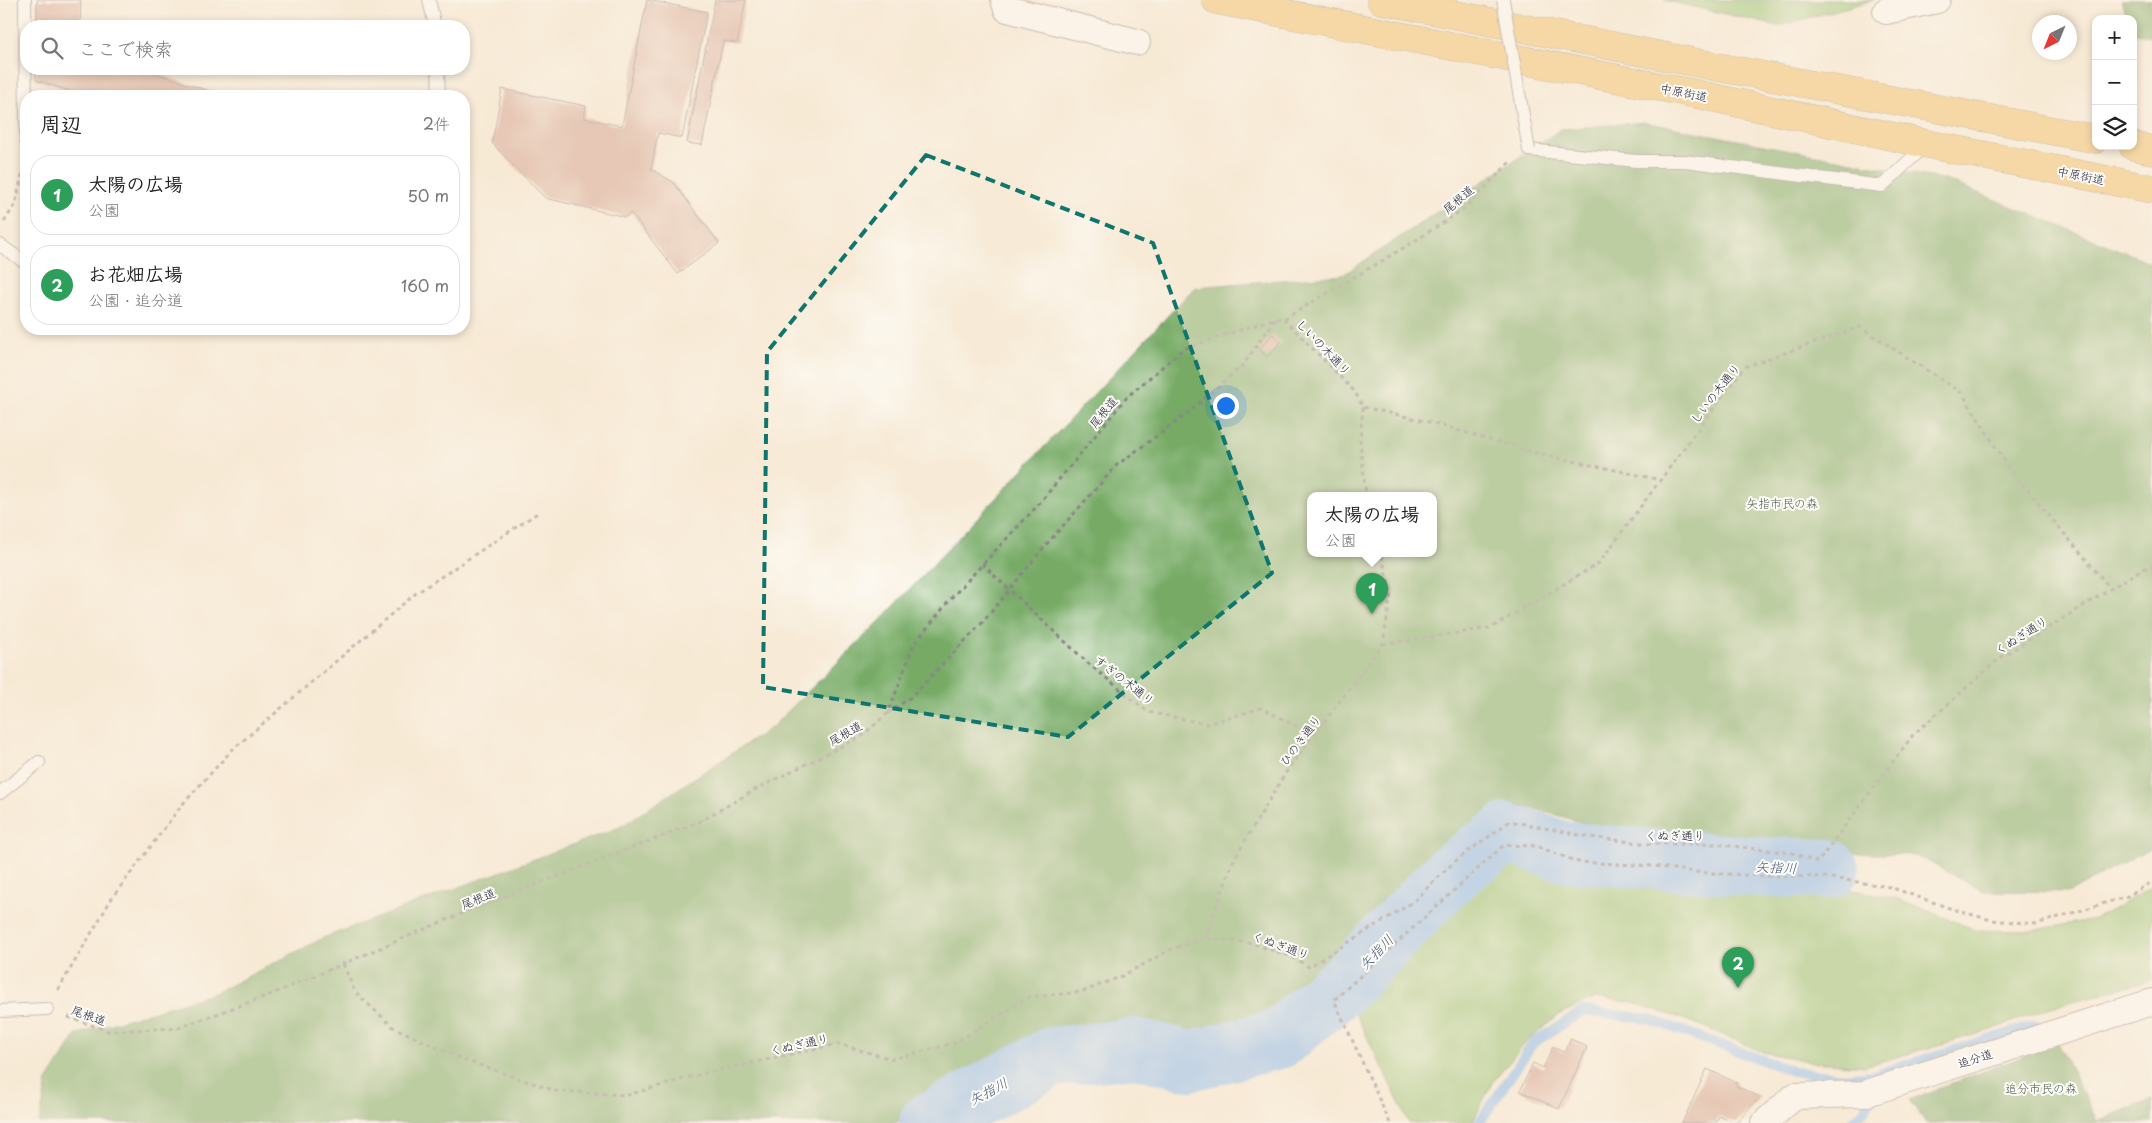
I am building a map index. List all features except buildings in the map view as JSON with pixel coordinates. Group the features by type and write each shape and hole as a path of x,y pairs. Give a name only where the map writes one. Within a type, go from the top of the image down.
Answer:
{"main road":[{"name":"中原街道","path":"1216,0 1696,94 1927,144 2152,189"},
{"path":"1381,0 1728,69 2092,138"},
{"path":"2137,147 2152,150"}],"street":[{"path":"1004,0 1007,9 1137,42"},
{"path":"1886,11 1937,0"},
{"name":"追分道","path":"1764,1123 1795,1096 1864,1094 2152,1002"}],"lane":[{"path":"24,0 24,20"},
{"path":"430,0 434,20"},
{"path":"1503,0 1529,150 1636,161 1684,161 1882,186 1927,144"},
{"path":"25,75 25,90"},
{"path":"438,75 439,90"},
{"path":"0,244 20,259"},
{"path":"0,793 39,762"},
{"path":"0,1011 47,1009"}],"path":[{"name":"尾根道","path":"47,1009 108,1031 178,1028 272,994 477,907 699,822 758,788 862,736 888,713 914,644 982,564 1038,505 1127,397 1183,348 1276,318 1284,319 1410,244 1464,209 1514,158 1529,150"},
{"path":"0,229 16,205 20,185"},
{"path":"888,713 911,697 983,622 1117,465 1188,413 1243,365 1276,318"},
{"name":"しいの木通り","path":"1284,319 1355,392 1363,407"},
{"name":"しいの木通り","path":"1661,480 1744,367 1860,328 1962,393 2009,468 2111,589"},
{"path":"1366,492 1360,440 1363,407 1429,422 1536,453 1661,480 1599,563 1490,628 1383,644"},
{"path":"47,1009 112,898 181,806 232,750 414,594 539,512"},
{"name":"ひのき通り","path":"1205,938 1234,859 1288,769 1383,644 1391,593 1381,557"},
{"name":"すぎの木通り","path":"982,564 1089,664 1148,712 1207,724 1261,708 1314,735"},
{"name":"くぬぎ通り","path":"343,964 355,992 393,1027 464,1060 556,1091 628,1094 701,1074 838,1044 892,1059 955,1043 1029,997 1082,992 1120,977 1172,949 1205,938 1248,942 1290,956 1309,967 1414,902 1454,862 1510,821 1590,837 1649,844 1715,844 1792,853 1818,862 1913,735 2000,658 2142,570 2152,566"},
{"path":"1390,1123 1334,1000 1504,845 1536,846 1578,862 1654,866 1696,872 1758,876 1825,877 1890,887 1952,909 1991,920 2036,924 2128,896 2152,882"}],"highlighted area":[{"path":"926,155 1153,243 1272,573 1068,737 763,687 767,352"}],"green space":[{"path":"1664,0 1874,0 1778,26"},
{"path":"2121,0 2152,0 2152,38 2137,33 2137,15 2126,15"},
{"name":"矢指市民の森","path":"1644,122 1946,180 2152,263 2152,847 2070,892 1983,891 1916,855 1678,849 1516,804 1352,937 1279,1039 1203,1043 1060,1031 895,1123 39,1123 47,1081 77,1034 215,993 323,938 620,827 772,727 883,618 1195,287 1343,275 1561,129"},
{"path":"1526,856 1603,868 1842,888 1896,898 1976,930 2030,931 2095,919 2152,887 2152,980 2048,1008 1991,1030 1865,1066 1812,1062 1763,1052 1692,1022 1634,1003 1595,998 1560,1014 1527,1041 1492,1083 1472,1123 1409,1123 1347,996 1395,937 1480,871"},
{"name":"追分市民の森","path":"2058,1043 2097,1121 2152,1100 2152,1123 1926,1123 1909,1100"}],"waterway":[{"name":"矢指川","path":"929,1123 1052,1057 1136,1048 1190,1061 1279,1039 1345,983 1453,872 1507,833 1565,852 1760,867 1829,869"},
{"path":"1479,1123 1533,1043 1583,1011 1649,1019 1793,1071 1841,1078 1873,1075 2036,1025"},
{"path":"1850,1123 1861,1114 1875,1096"}],"place":[{"name":"太陽の広場","path":"1372,614"},
{"name":"お花畑広場","path":"1738,988"}]}
